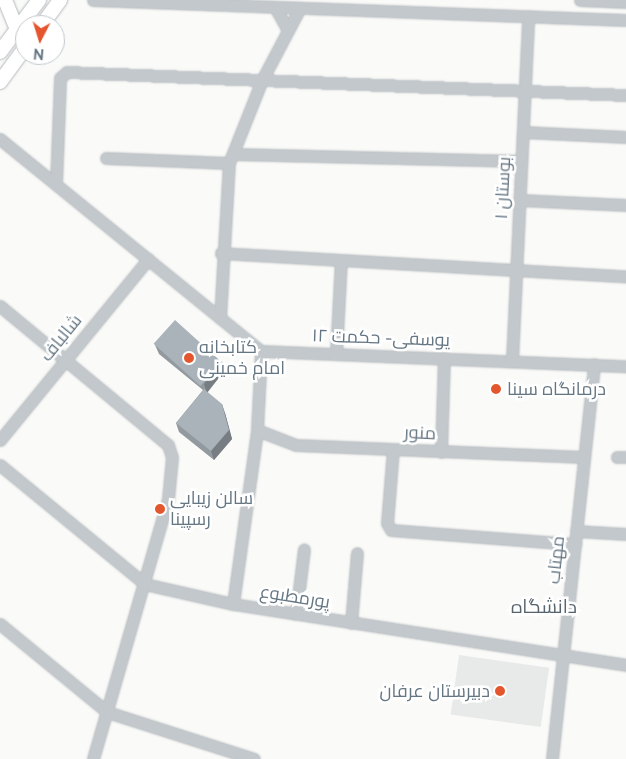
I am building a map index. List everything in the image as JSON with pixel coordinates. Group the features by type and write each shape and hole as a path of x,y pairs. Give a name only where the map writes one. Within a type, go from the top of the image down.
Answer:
{"main road":[{"path":"5,0 15,24"},
{"path":"28,15 39,0"},
{"path":"49,15 60,0"},
{"path":"0,52 15,32"},
{"path":"0,82 15,62"}],"street":[{"path":"93,0 626,20"},
{"path":"419,0 419,12"},
{"path":"580,0 626,2"},
{"path":"275,7 287,29"},
{"path":"220,318 222,253 231,159 262,80 287,29 300,8"},
{"name":"بوستان ۱","path":"512,361 528,16"},
{"path":"56,184 62,74 626,95"},
{"path":"523,132 626,137"},
{"path":"0,139 261,351 257,430 233,604"},
{"path":"106,158 522,161"},
{"path":"520,200 626,205"},
{"path":"222,253 626,276"},
{"name":"شالباف","path":"0,440 148,259"},
{"path":"336,354 341,260"},
{"path":"0,306 64,361 168,445 173,472 170,490 145,584 93,759"},
{"name":"یوسفی- حکمت ۱۲","path":"261,351 626,366"},
{"path":"441,452 444,358"},
{"name":"مهتاب","path":"552,759 594,364"},
{"name":"منور","path":"257,430 296,445 584,457"},
{"path":"393,449 387,523 391,530 575,544"},
{"name":"پورمطبوع","path":"0,466 145,584 233,604 563,658 626,665"},
{"path":"576,531 626,534"},
{"path":"296,614 304,550"},
{"path":"351,623 357,553"},
{"path":"0,624 107,712 155,731 254,759"}],"shaded area":[{"name":"دبیرستان عرفان","path":"459,655 549,668 541,727 451,714"}],"building":[{"name":"کتابخانه امام خمینی","path":"175,320 222,362 200,386 154,344"},
{"path":"204,389 222,404 229,430 211,451 176,423"}],"place":[{"name":"کتابخانه امام خمینی","path":"189,358"},
{"name":"درمانگاه سینا","path":"496,389"},
{"name":"سالن زیبایی رسپینا","path":"160,509"},
{"name":"دبیرستان عرفان","path":"500,691"}],"district":[{"name":"دانشگاه","path":"544,607"}]}
